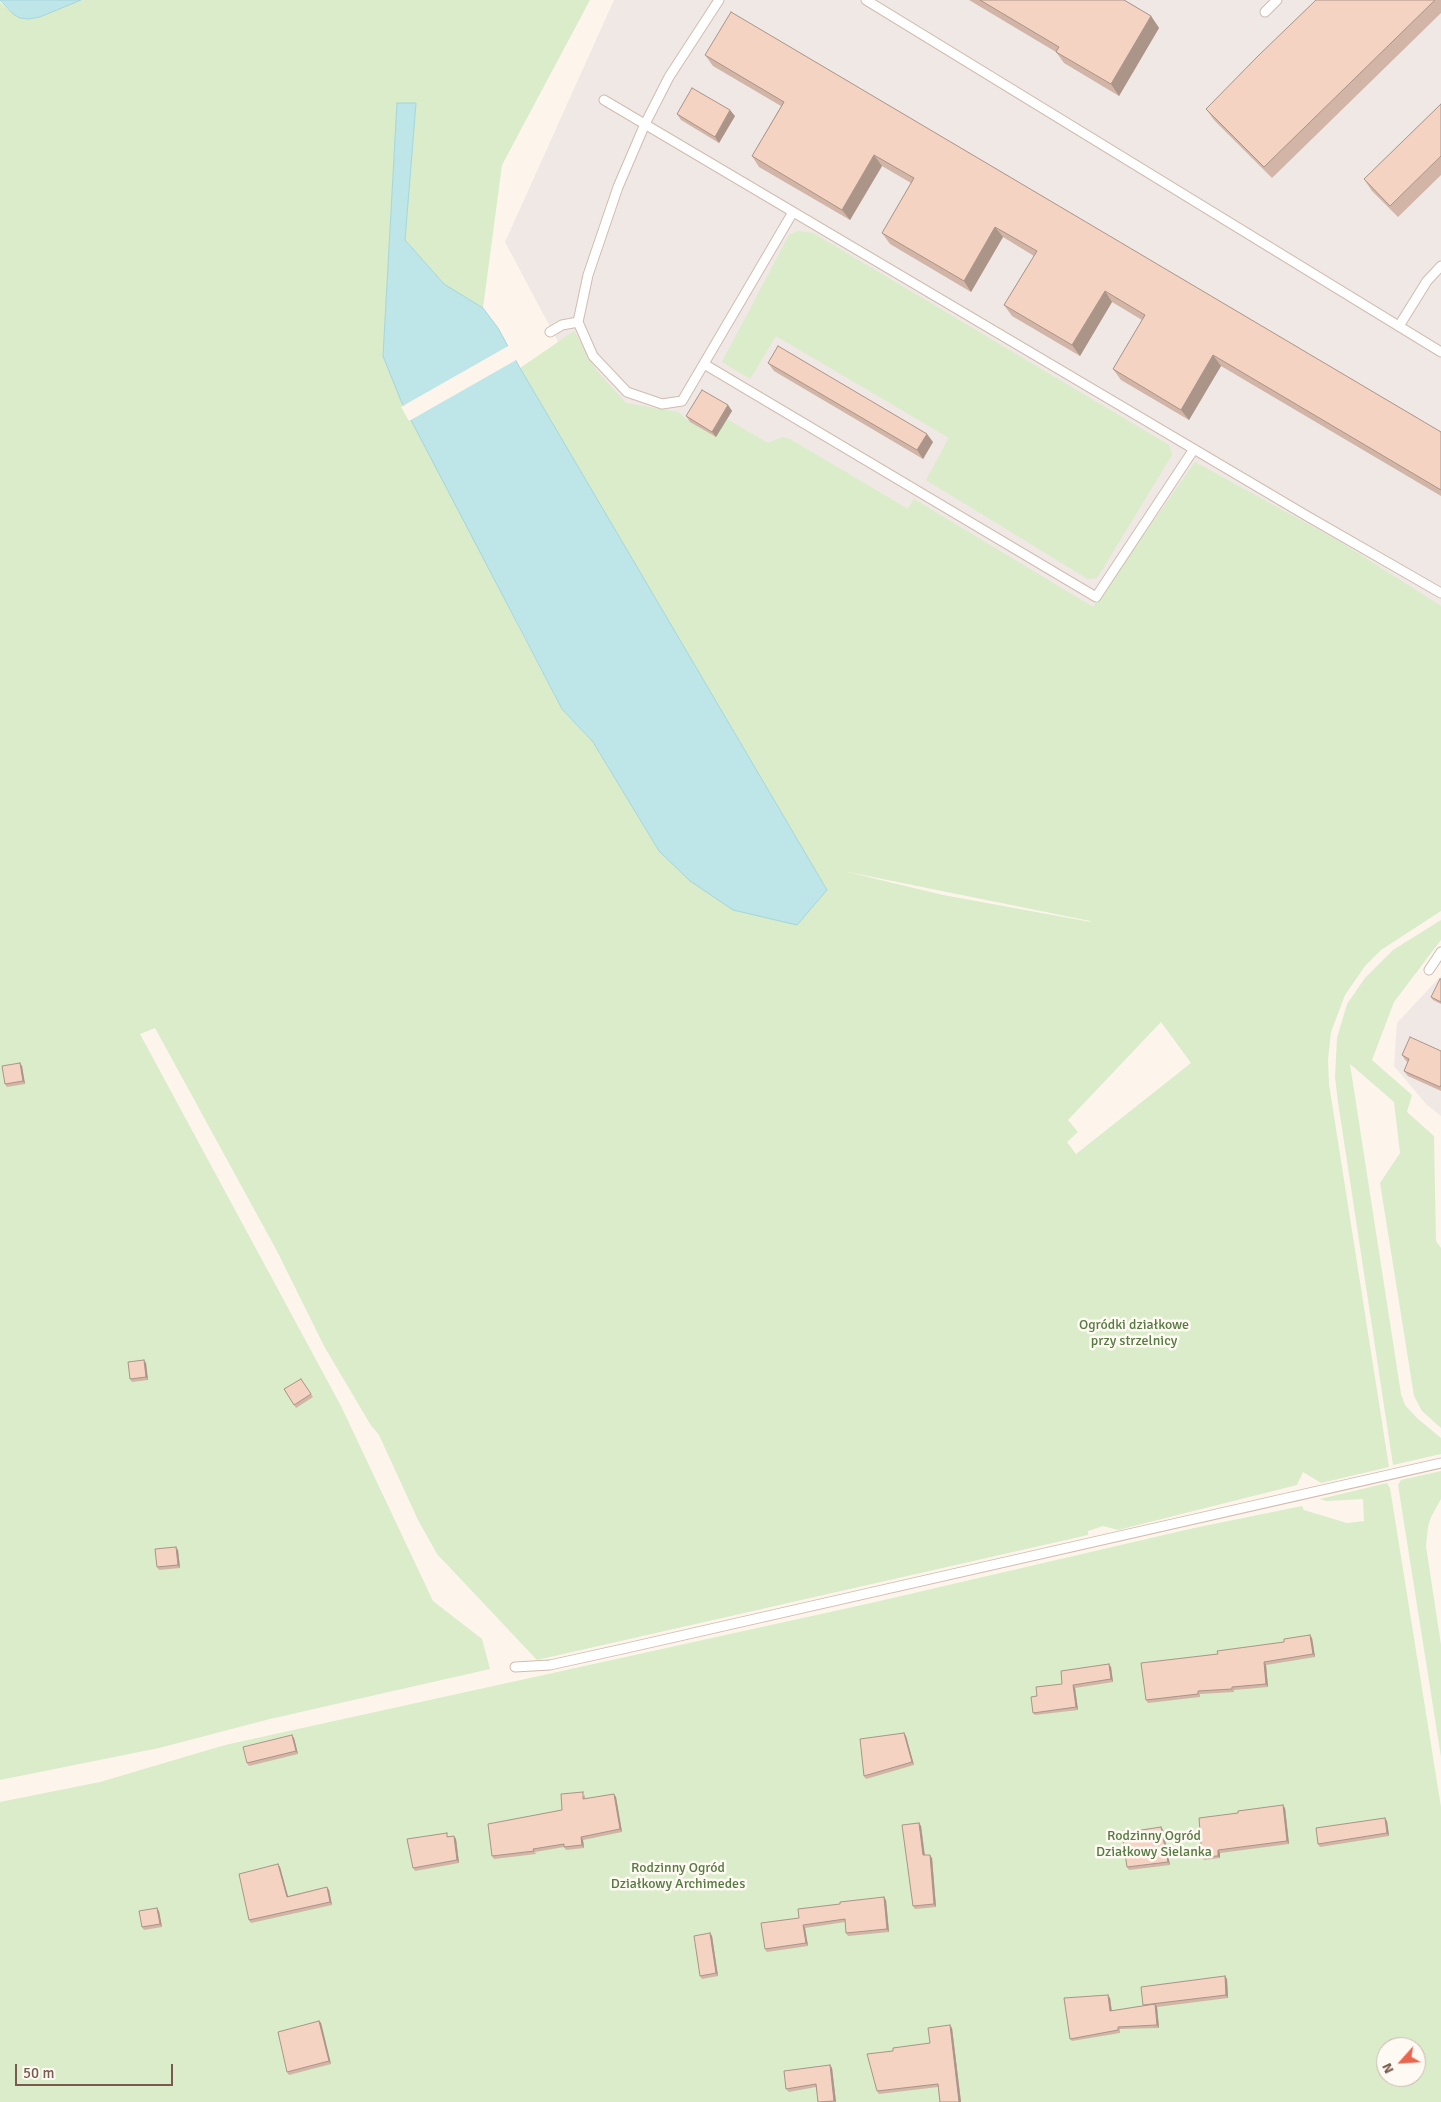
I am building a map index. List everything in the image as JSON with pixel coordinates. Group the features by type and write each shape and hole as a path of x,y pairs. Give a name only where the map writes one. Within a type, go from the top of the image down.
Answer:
{"lane":[{"path":"719,0 668,77 618,187 588,275 578,322 593,356 627,392 662,404 682,401 792,212"},
{"path":"866,0 1441,352"},
{"path":"1265,12 1277,0"},
{"path":"604,100 1441,593"},
{"path":"1399,326 1427,281 1441,266"},
{"path":"550,332 562,325 578,322"},
{"path":"704,364 1096,597 1194,449"},
{"path":"1429,970 1441,952"},
{"path":"516,1667 550,1665 1441,1463"}],"shaded area":[{"path":"614,0 1441,0 1441,823 599,419 505,242"},
{"path":"1441,976 1441,1116 1426,1104 1394,1066 1397,1023"}],"green space":[{"name":"Ogródki działkowe przy strzelnicy","path":"81,0 590,0 502,165 483,308 444,284 405,240 416,103 397,104 383,356 520,630 562,709 593,742 659,851 827,890 520,368 574,331 596,370 626,403 678,412 690,422 716,437 727,419 768,443 783,437 790,439 908,509 914,499 1093,607 1195,462 1337,540 1441,606 1441,911 1381,950 1365,966 1345,995 1331,1032 1328,1059 1329,1084 1389,1467 1321,1483 1303,1472 1297,1485 1118,1530 1103,1526 1088,1531 1088,1535 537,1660 437,1554 418,1520 379,1435 370,1424 324,1346 278,1253 155,1028 140,1034 341,1406 433,1601 482,1639 490,1669 270,1719 159,1748 0,1780 0,2 20,18 40,17","holes":["843,871 1090,921 1091,922 943,895","1161,1022 1191,1063 1076,1154 1067,1142 1078,1132 1068,1120"]},
{"path":"798,231 813,233 1169,445 1172,455 1097,578 1088,579 926,480 949,438 776,336 750,379 722,362 789,235"},
{"path":"1441,920 1441,940 1394,1002 1372,1060 1412,1095 1407,1112 1434,1136 1436,1241 1441,1248 1441,1428 1422,1411 1414,1396 1380,1183 1400,1153 1394,1102 1350,1064 1401,1394 1405,1405 1441,1438 1441,1454 1393,1465 1338,1102 1335,1077 1337,1038 1347,1004 1365,978 1393,950"},
{"path":"1441,1471 1441,1499 1431,1517 1426,1546 1441,1645 1441,1757 1398,1485 1401,1480"},
{"path":"1387,1483 1390,1488 1441,1807 1441,2102 0,2102 0,1802 100,1782 225,1745 871,1603 1194,1528 1302,1506 1304,1510 1347,1523 1364,1521 1363,1499 1326,1501 1320,1499"}],"water":[{"path":"0,0 81,0 40,17 29,19 20,18 13,14"},
{"path":"397,103 416,103 405,240 444,284 483,308 498,328 827,890 797,925 733,910 690,881 659,851 593,742 562,709 401,401 383,356"}],"pier":[{"path":"510,345 518,359 409,421 401,407"}],"building":[{"path":"980,0 1124,0 1151,16 1111,84 1056,52 1059,47"},
{"path":"1316,0 1435,0 1264,167 1206,109"},
{"path":"731,12 1441,432 1441,490 1213,355 1181,410 1113,369 1145,315 1105,291 1072,345 1004,305 1037,251 995,227 964,281 882,233 914,178 874,155 842,210 752,156 784,102 705,55"},
{"path":"692,88 730,110 715,137 677,114"},
{"path":"1441,104 1441,156 1390,206 1364,179"},
{"path":"778,346 927,434 917,450 768,363"},
{"path":"702,390 728,405 712,432 686,416"},
{"path":"1441,979 1441,1002 1431,997"},
{"path":"1410,1037 1441,1051 1440,1087 1404,1071 1409,1059 1402,1055"},
{"path":"20,1063 23,1081 5,1084 2,1066"},
{"path":"144,1360 146,1377 130,1379 128,1362"},
{"path":"301,1379 311,1394 294,1405 284,1389"},
{"path":"176,1547 178,1565 157,1567 155,1549"},
{"path":"1310,1635 1313,1654 1264,1662 1266,1684 1198,1691 1198,1694 1146,1700 1141,1663 1218,1654 1217,1651 1284,1642 1284,1639"},
{"path":"1109,1664 1111,1679 1073,1685 1076,1707 1033,1713 1031,1697 1037,1696 1036,1687 1062,1684 1061,1671"},
{"path":"904,1733 912,1762 864,1776 860,1739"},
{"path":"292,1735 296,1751 247,1763 243,1747"},
{"path":"583,1792 583,1799 614,1794 620,1829 581,1837 582,1845 564,1847 564,1844 533,1849 534,1851 492,1856 488,1824 562,1810 561,1794"},
{"path":"1283,1805 1287,1841 1218,1850 1218,1856 1202,1857 1199,1818"},
{"path":"1385,1818 1387,1833 1318,1844 1316,1828"},
{"path":"919,1823 923,1855 930,1855 934,1904 913,1906 902,1825"},
{"path":"1161,1827 1168,1862 1127,1867 1122,1833"},
{"path":"447,1833 447,1837 454,1836 457,1860 413,1868 407,1839"},
{"path":"278,1864 287,1897 327,1887 330,1902 249,1920 239,1874"},
{"path":"884,1897 887,1929 846,1933 845,1919 803,1925 806,1943 765,1949 761,1923 799,1918 798,1909"},
{"path":"157,1908 160,1924 142,1927 139,1911"},
{"path":"710,1933 716,1973 700,1976 694,1936"},
{"path":"1225,1976 1226,1995 1143,2005 1141,1987"},
{"path":"1108,1995 1110,2011 1155,2004 1157,2025 1118,2027 1118,2030 1070,2039 1064,1998"},
{"path":"319,2021 329,2061 287,2072 278,2032"},
{"path":"950,2025 959,2102 940,2102 938,2084 877,2091 867,2054 893,2051 893,2048 930,2043 928,2028"},
{"path":"830,2065 834,2101 818,2102 816,2084 786,2089 784,2071"}],"park label":[{"name":"Rodzinny Ogród Działkowy Sielanka","path":"1154,1844"},
{"name":"Rodzinny Ogród Działkowy Archimedes","path":"678,1876"}]}
